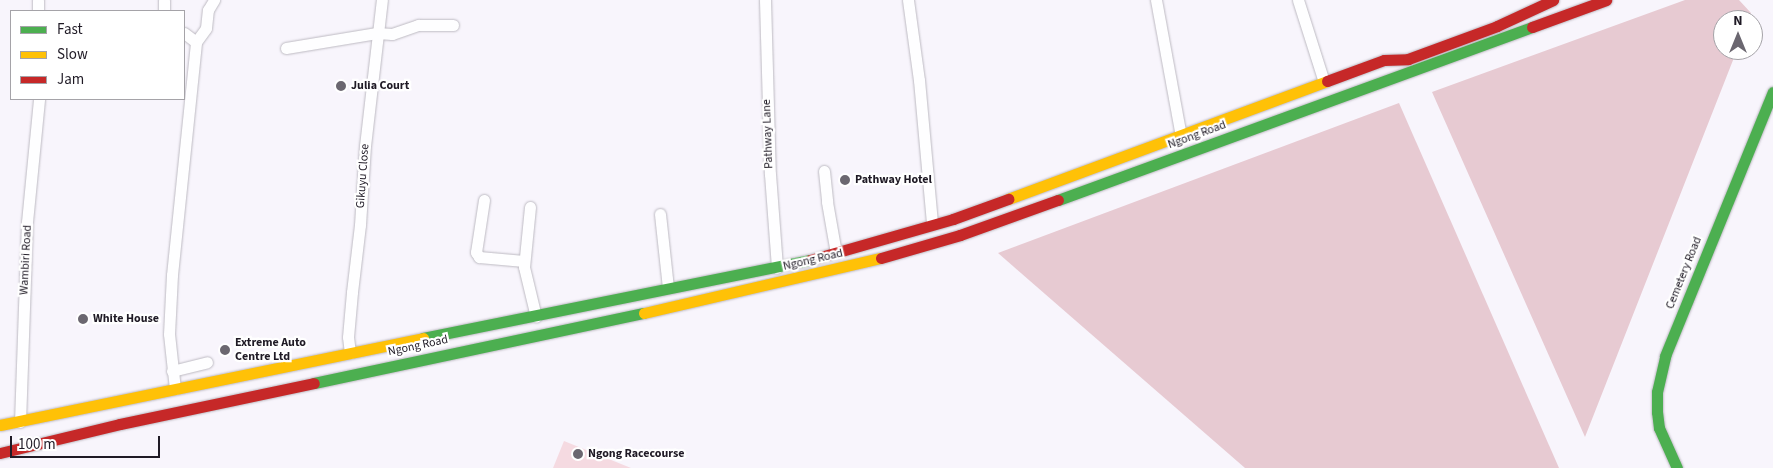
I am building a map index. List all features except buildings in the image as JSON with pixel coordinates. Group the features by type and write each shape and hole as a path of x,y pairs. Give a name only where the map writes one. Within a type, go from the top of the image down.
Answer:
{"main road":[{"name":"Ngong Road","path":"0,425 536,317 668,288 777,268 836,253 953,219 1384,60 1408,59 1497,26 1553,0"},
{"name":"Ngong Road","path":"0,453 395,365 647,312 895,255 960,235 1120,179 1606,0"},
{"name":"Cemetery Road","path":"1677,468 1659,428 1657,412 1657,392 1665,356 1773,92"},
{"path":"20,422 26,446"}],"street":[{"path":"174,389 169,334 172,275 196,42 206,28 208,10 214,0"},
{"name":"Gikuyu Close","path":"350,353 348,336 360,225 365,146 382,0"},
{"name":"Pathway Lane","path":"765,0 770,174 777,268"},
{"path":"908,0 919,80 932,224"},
{"path":"1156,0 1181,136"},
{"path":"1298,0 1324,82"},
{"path":"286,48 377,33 392,34 418,25 453,25"},
{"path":"185,34 196,42"},
{"name":"Wambiri Road","path":"20,422 27,230 39,100"},
{"path":"824,171 827,202 836,253"},
{"path":"484,200 476,252 479,257 524,261"},
{"path":"530,206 524,261 525,276 536,317"},
{"path":"660,214 668,288"},
{"path":"172,371 207,362"}],"shaded area":[{"path":"1685,0 1739,0 1748,10 1713,10 1713,60 1733,60 1585,437 1432,92"},
{"path":"1399,103 1559,468 1245,468 998,253"},
{"name":"Ngong Racecourse","path":"564,441 631,468 553,468"}],"traffic: fast":[{"path":"1058,200 1532,27"},
{"path":"1677,468 1659,428 1657,412 1657,392 1665,356 1773,92"},
{"path":"423,338 810,260"},
{"path":"314,383 644,313"}],"traffic: slow":[{"path":"1008,199 1327,81"},
{"path":"644,313 881,258"},
{"path":"0,425 423,338"}],"traffic: jam":[{"path":"1327,81 1384,60 1408,59 1497,26 1553,0"},
{"path":"1532,27 1606,0"},
{"path":"810,260 953,219 1008,199"},
{"path":"881,258 960,235 1058,200"},
{"path":"0,453 120,424 314,383"}],"place":[{"name":"Julia Court","path":"341,86"},
{"name":"Pathway Hotel","path":"845,180"},
{"name":"White House","path":"83,319"},
{"name":"Extreme Auto Centre Ltd","path":"225,350"},
{"name":"Ngong Racecourse","path":"578,454"}]}
